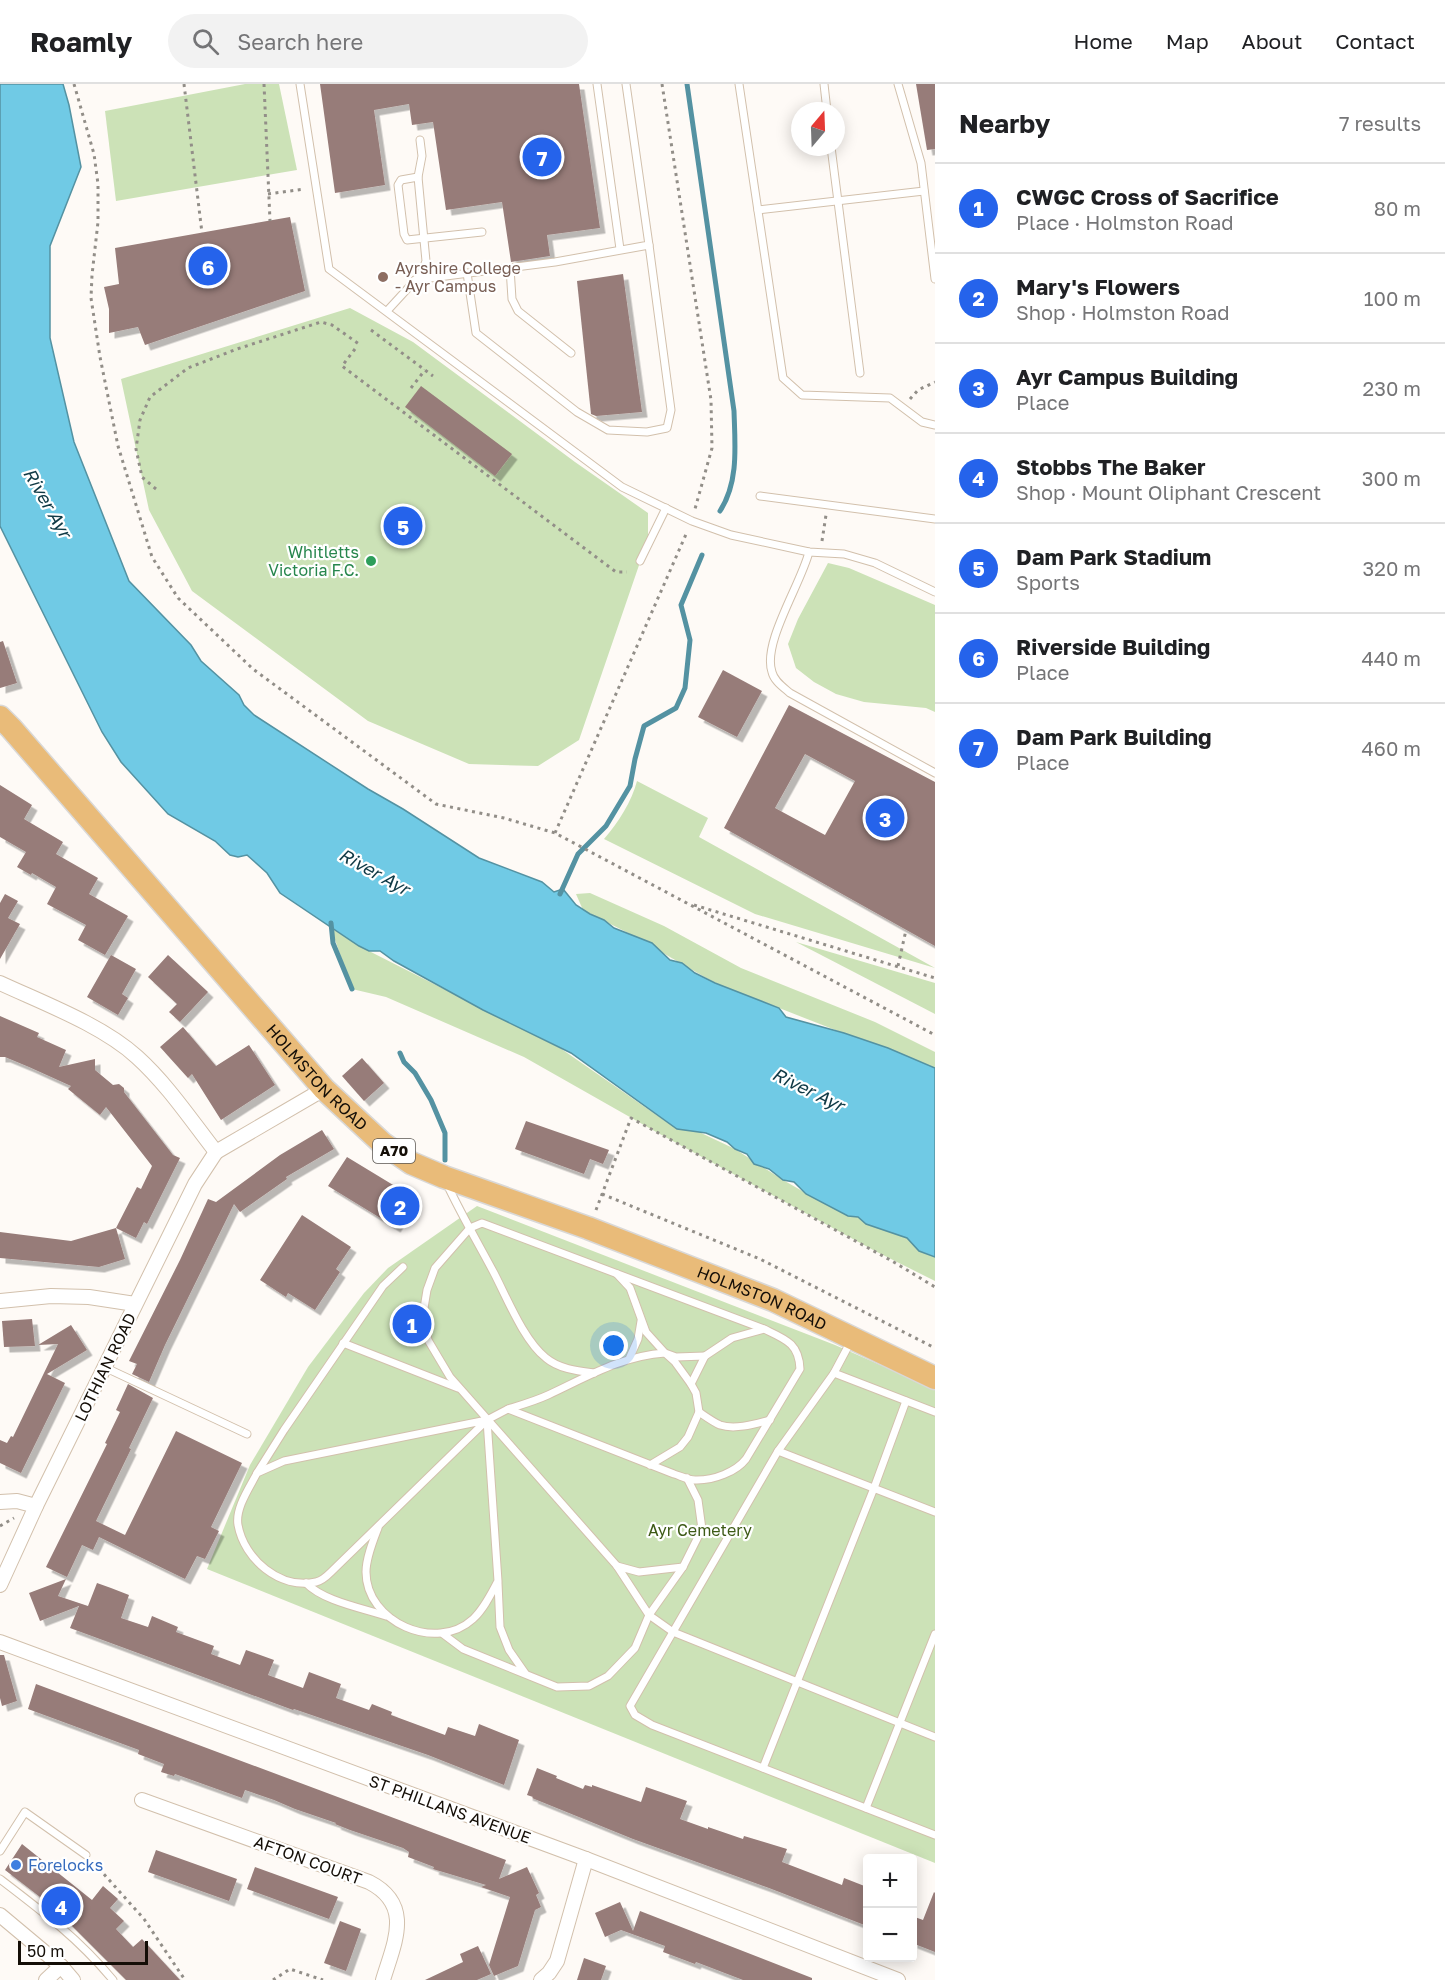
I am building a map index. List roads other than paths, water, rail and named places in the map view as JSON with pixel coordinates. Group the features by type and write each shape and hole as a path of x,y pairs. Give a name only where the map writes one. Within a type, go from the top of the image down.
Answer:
{"main road":[{"name":"HOLMSTON ROAD","path":"0,717 324,1089 382,1143 411,1162 444,1177 588,1228 773,1300 935,1378"}],"street":[{"path":"0,983 105,1033 136,1056 164,1085 216,1152 324,1089"},
{"name":"LOTHIAN ROAD","path":"0,1585 135,1304 195,1184 216,1152"},
{"path":"0,1301 51,1296 89,1297 135,1304"},
{"path":"0,1502 16,1501 36,1506"},
{"name":"ST PHILLANS AVENUE","path":"0,1642 585,1859 898,1980"},
{"name":"AFTON COURT","path":"142,1800 369,1882 382,1889 396,1910 398,1932 383,1980"},
{"path":"541,1980 557,1961 585,1859"},
{"path":"0,1915 61,1966 73,1980"},
{"path":"46,1980 61,1966"}],"lane":[{"path":"300,84 329,269 622,487 692,521 731,535 809,552 844,554 875,563 935,592"},
{"path":"597,84 620,249"},
{"path":"467,273 476,333 577,412 608,430 647,432 667,428 671,410 626,84"},
{"path":"739,84 783,378 802,395 890,398 922,422 935,425"},
{"path":"824,84 826,102"},
{"path":"898,84 921,163 935,279"},
{"path":"387,311 421,274 426,261 418,177 418,167 422,156 420,140"},
{"path":"832,156 860,373"},
{"path":"418,177 401,180 398,185 404,234 407,240 482,232"},
{"path":"758,210 924,191"},
{"path":"415,280 555,262 649,245"},
{"path":"510,268 512,299 518,311 571,353"},
{"path":"760,496 935,519"},
{"path":"640,561 666,508"},
{"path":"809,552 804,570 774,638 769,658 772,674 790,693 935,772"},
{"path":"444,1177 462,1216 525,1332 546,1358 560,1366 594,1373"},
{"path":"508,1409 696,1481 714,1477 741,1465 800,1369 800,1359 794,1346 787,1340 765,1329 482,1222 470,1228 435,1268 427,1290 423,1314 428,1340 450,1377 617,1566 649,1615 673,1632 935,1737"},
{"path":"403,1267 383,1286 257,1473 239,1514 238,1524 255,1561 275,1575 299,1583 318,1582 379,1526 486,1420"},
{"path":"616,1272 630,1288 646,1332 675,1362 696,1393 699,1412 688,1437 680,1447 650,1465"},
{"path":"629,1359 638,1339 642,1319"},
{"path":"691,1384 705,1356 732,1338 765,1329"},
{"path":"853,1338 834,1374 778,1450 630,1706 635,1715 652,1725 935,1835"},
{"path":"343,1343 461,1389"},
{"path":"257,1473 284,1461 486,1420 508,1409 545,1397 594,1373 643,1355 665,1353 676,1357 705,1356"},
{"path":"104,1367 247,1434"},
{"path":"834,1374 935,1412"},
{"path":"763,1768 906,1401"},
{"path":"699,1412 720,1425 753,1424 770,1420"},
{"path":"486,1420 500,1627 509,1650 526,1676"},
{"path":"778,1450 935,1512"},
{"path":"306,1583 311,1588 341,1602 386,1616 405,1628 443,1634 463,1649 526,1676 557,1687 589,1686 608,1676 635,1648 649,1615 683,1567 702,1528 698,1500 687,1478"},
{"path":"379,1526 366,1572 369,1588 377,1605 386,1616"},
{"path":"617,1566 639,1572 683,1567"},
{"path":"443,1634 472,1620 487,1601 498,1581"},
{"path":"866,1808 935,1634"},
{"path":"0,1851 25,1812 86,1855"},
{"path":"0,1879 64,1929 94,1957 113,1980"}],"water":[{"name":"River Ayr","path":"0,84 63,84 69,105 81,167 50,246 50,338 74,442 129,581 191,645 201,661 239,695 244,705 254,715 479,858 542,882 554,892 563,889 576,905 614,928 652,943 670,960 682,963 695,973 715,983 779,1008 786,1017 888,1048 935,1068 935,1257 919,1251 907,1238 866,1224 858,1217 848,1216 806,1194 794,1182 783,1180 769,1169 754,1164 747,1154 735,1149 727,1142 706,1133 677,1129 571,1053 483,1010 380,951 369,951 359,946 280,893 267,873 247,855 238,857 230,855 215,841 168,814 121,762 102,732 0,526"}],"waterway":[{"path":"687,84 734,411 733,476 720,511"},
{"path":"560,894 578,854 606,826 630,786 644,726 676,708 685,688 690,640 681,605 702,555"},
{"path":"331,923 333,943 352,989"},
{"path":"400,1053 431,1100 445,1133 445,1160"}],"place":[{"name":"Dam Park Building","path":"542,157"},
{"name":"Riverside Building","path":"208,266"},
{"name":"Ayrshire College - Ayr Campus","path":"383,277"},
{"name":"Dam Park Stadium","path":"403,526"},
{"name":"Whitletts Victoria F.C.","path":"371,561"},
{"name":"Ayr Campus Building","path":"885,818"},
{"name":"Mary's Flowers","path":"400,1206"},
{"name":"CWGC Cross of Sacrifice","path":"412,1324"},
{"name":"Forelocks","path":"16,1865"},
{"name":"Stobbs The Baker","path":"61,1906"}],"park label":[{"name":"Ayr Cemetery","path":"700,1530"}]}
